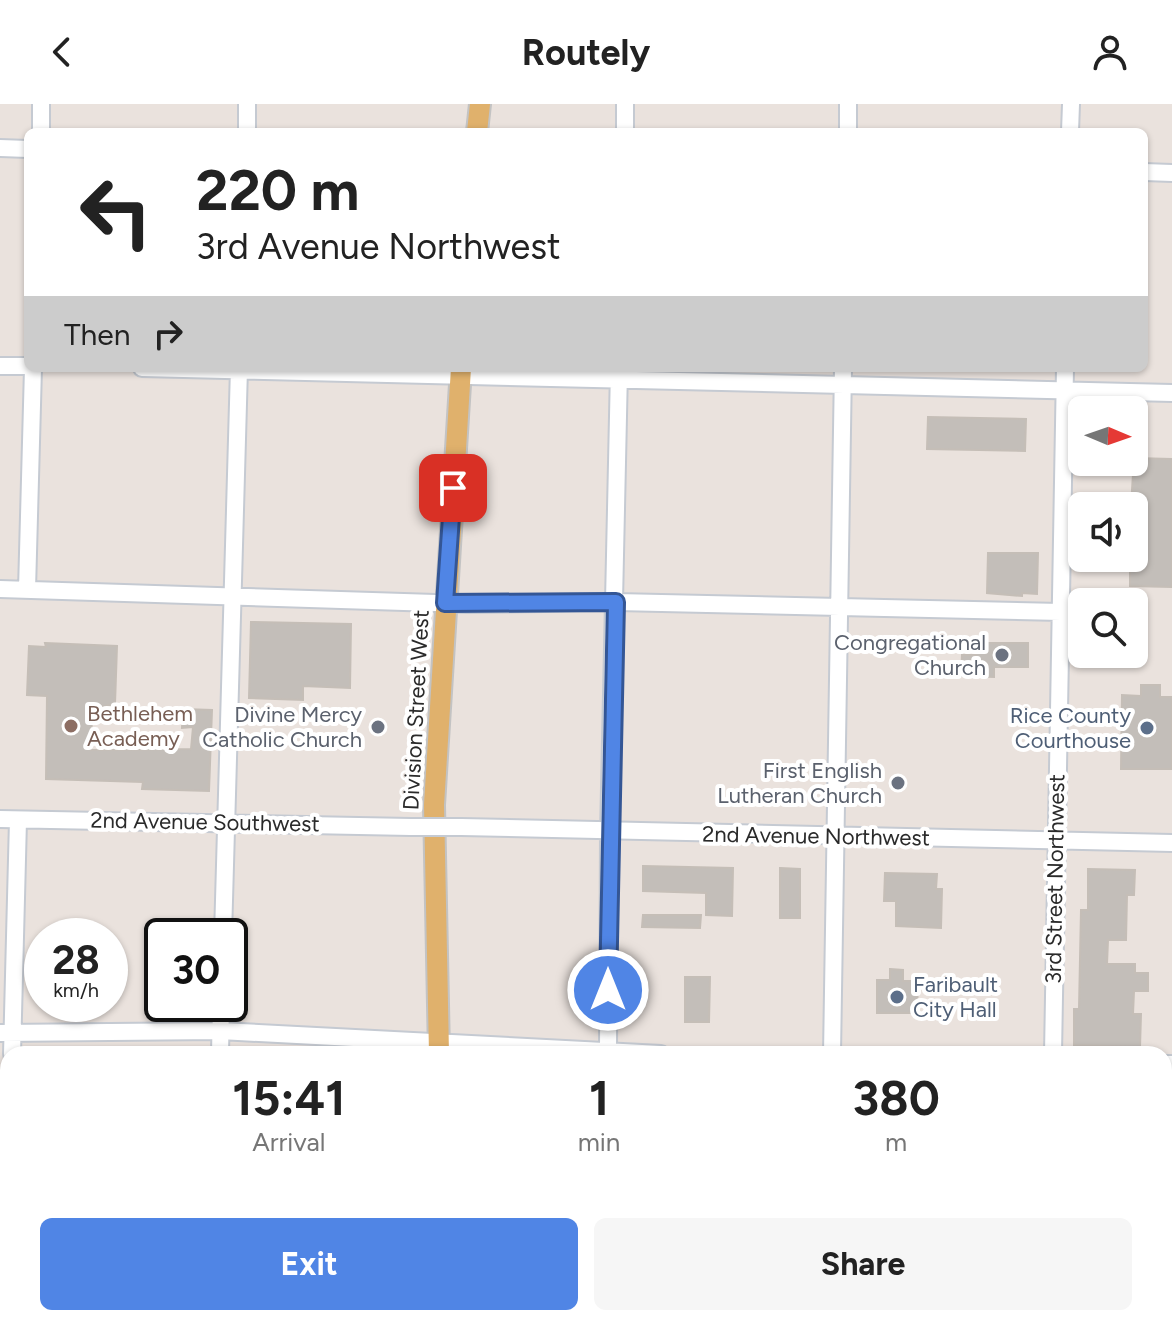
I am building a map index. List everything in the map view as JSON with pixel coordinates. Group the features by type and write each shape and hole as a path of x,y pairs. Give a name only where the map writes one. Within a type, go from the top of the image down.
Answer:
{"main road":[{"path":"477,128 480,104"},
{"name":"Division Street West","path":"438,1046 434,805 461,372"}],"street":[{"path":"41,104 41,128"},
{"path":"247,104 247,128"},
{"path":"625,104 625,128"},
{"path":"848,104 848,128"},
{"path":"1070,128 1071,104"},
{"path":"0,148 24,149"},
{"path":"1148,172 1172,173"},
{"path":"0,366 24,367"},
{"path":"27,590 31,372"},
{"path":"224,918 239,372"},
{"path":"540,372 842,376 1065,391 1172,393"},
{"name":"3rd Street Northwest","path":"1053,1046 1054,841 1065,372"},
{"path":"608,1046 609,833 619,373"},
{"path":"832,1046 842,376"},
{"path":"0,589 445,603 616,602 1061,612"},
{"name":"2nd Avenue Southwest","path":"0,819 461,827"},
{"path":"18,820 6,1034 220,1031 412,1046"},
{"name":"2nd Avenue Northwest","path":"461,827 609,833 836,834 1172,843"},
{"path":"220,1022 220,1046"}],"building":[{"path":"928,417 1026,419 1025,451 927,449"},
{"path":"1148,458 1172,459 1172,587 1130,586 1130,572 1148,572 1148,492 1132,492 1133,476 1148,476"},
{"path":"988,553 1038,553 1037,594 987,593"},
{"path":"251,622 351,624 350,688 303,686 303,700 249,698"},
{"name":"Bethlehem Academy","path":"45,643 117,646 115,704 92,709 91,750 191,749 193,727 182,728 183,709 212,710 209,791 142,789 143,782 46,779 47,696 27,695 29,646 46,647"},
{"path":"976,643 1028,643 1028,667 994,667 994,677 961,676 962,655 976,655"},
{"name":"Rice County Courthouse","path":"1141,685 1160,685 1160,697 1172,697 1172,769 1121,769 1122,695 1141,696"},
{"path":"643,866 733,868 732,916 706,915 706,893 643,891"},
{"path":"780,868 800,869 800,918 780,918"},
{"path":"1088,869 1135,870 1134,895 1127,895 1126,940 1108,940 1107,964 1135,964 1135,973 1148,973 1148,991 1134,991 1133,1014 1141,1014 1140,1046 1074,1045 1074,1009 1079,1009 1081,910 1088,910"},
{"path":"885,873 937,874 936,889 942,889 941,928 896,926 896,901 884,901"},
{"path":"643,915 701,915 700,928 642,927"},
{"name":"Faribault City Hall","path":"890,969 903,970 903,981 918,981 917,1013 877,1013 877,980 890,980"},
{"path":"685,977 710,977 709,1022 685,1022"}],"place":[{"name":"Congregational Church","path":"1002,655"},
{"name":"Bethlehem Academy","path":"71,726"},
{"name":"Divine Mercy Catholic Church","path":"378,727"},
{"name":"Rice County Courthouse","path":"1147,728"},
{"name":"First English Lutheran Church","path":"898,783"},
{"name":"Faribault City Hall","path":"897,997"}],"route":[{"path":"453,488 445,603 616,602 608,990"}]}
